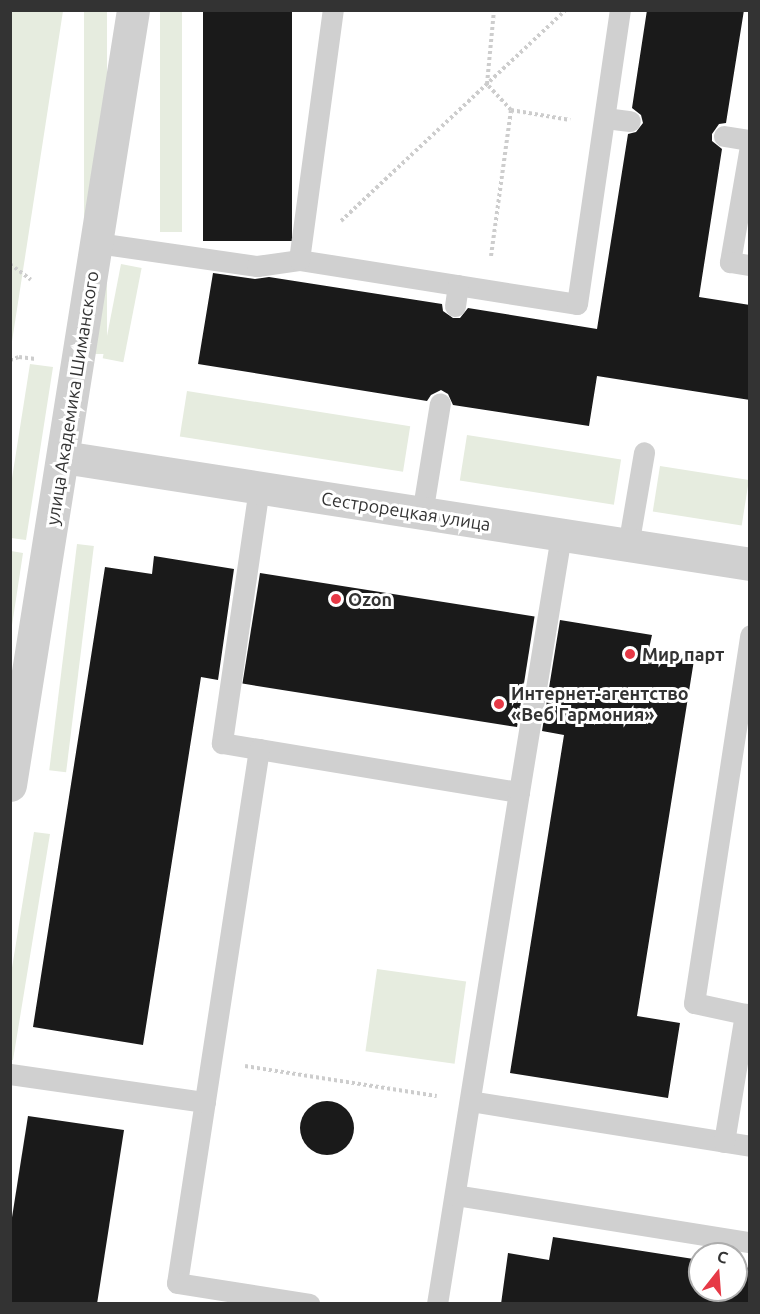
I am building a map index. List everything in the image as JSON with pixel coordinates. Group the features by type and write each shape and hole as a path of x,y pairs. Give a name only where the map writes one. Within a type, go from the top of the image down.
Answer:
{"street":[{"name":"улица Академика Шиманского","path":"10,786 133,10"},
{"name":"Сестрорецкая улица","path":"63,457 750,564"}],"lane":[{"path":"299,260 333,10"},
{"path":"97,243 257,266 299,260 457,296 486,290 577,304 620,10"},
{"path":"605,118 630,121"},
{"path":"724,136 750,140"},
{"path":"750,146 730,262 750,265"},
{"path":"422,514 440,403"},
{"path":"628,546 644,452"},
{"path":"259,488 222,742 519,792"},
{"path":"437,1304 561,536"},
{"path":"724,1142 747,1014 694,1003 750,635"},
{"path":"259,749 177,1283 297,1303"},
{"path":"10,1074 205,1102"},
{"path":"470,1101 750,1146"},
{"path":"455,1195 750,1242"}],"path":[{"path":"494,10 487,84 511,110 573,120 605,118"},
{"path":"299,260 566,10"},
{"path":"486,290 511,110"},
{"path":"10,264 31,280"},
{"path":"10,360 19,357 41,360"},
{"path":"212,1061 470,1101"}],"shaded area":[{"path":"10,11 63,11 11,348"},
{"path":"84,11 107,11 107,354 84,354"},
{"path":"160,11 182,11 182,232 160,232"},
{"path":"121,264 142,268 123,362 103,358"},
{"path":"30,364 53,367 26,540 11,538 10,491"},
{"path":"187,391 410,426 403,472 180,436"},
{"path":"467,435 621,459 614,505 460,480"},
{"path":"660,466 749,480 742,526 653,511"},
{"path":"77,544 94,546 66,772 49,770"},
{"path":"10,551 23,553 11,632"},
{"path":"34,832 50,834 13,1060 10,1060 11,974"},
{"path":"377,969 466,982 455,1064 365,1051"}],"building":[{"path":"203,10 292,10 292,241 203,241"},
{"path":"647,10 744,10 726,123 719,124 712,134 712,141 722,149 699,297 750,305 750,400 597,376 589,426 453,405 448,394 441,390 431,395 427,401 198,364 213,273 255,279 269,277 442,304 443,311 453,318 460,318 468,308 597,329 628,134 636,132 643,123 641,115 632,108"},
{"path":"154,556 234,569 218,680 201,677 143,1045 33,1027 105,567 152,574"},
{"path":"260,573 535,616 517,727 242,684"},
{"path":"560,620 652,635 648,653 694,660 637,1016 680,1023 668,1098 510,1073 564,735 542,731"},
{"path":"327,1101 337,1103 346,1109 352,1118 354,1128 352,1138 346,1147 337,1153 327,1155 317,1153 308,1147 302,1138 300,1128 302,1118 308,1109 317,1103"},
{"path":"28,1116 124,1130 97,1304 10,1304 10,1230"},
{"path":"553,1237 688,1258 688,1302 748,1302 748,1268 750,1268 750,1304 501,1304 508,1253 549,1260"}],"place":[{"name":"Ozon","path":"336,599"},
{"name":"Мир парт","path":"630,654"},
{"name":"Интернет-агентство «Веб Гармония»","path":"499,704"}]}
